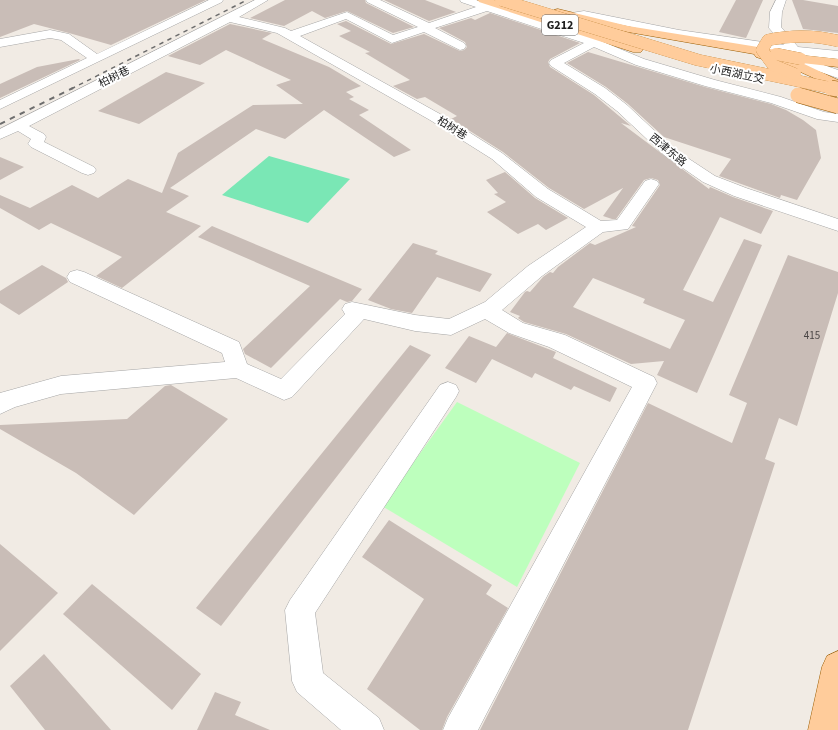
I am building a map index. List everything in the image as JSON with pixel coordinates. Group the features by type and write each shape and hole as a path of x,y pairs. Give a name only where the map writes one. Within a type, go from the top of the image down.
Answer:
{"main road":[{"path":"501,0 698,60 838,87"},
{"path":"518,0 570,16 628,30 710,45 776,54 801,61 838,63"},
{"name":"G212","path":"485,4 637,49"},
{"path":"838,41 825,38 792,35 768,40 762,50 773,65 811,80 838,87"},
{"path":"637,49 698,71 838,106"},
{"name":"小西湖立交","path":"637,49 720,72 838,95"},
{"path":"742,49 799,66 801,61"},
{"path":"801,61 838,87"},
{"path":"825,730 838,667"}],"street":[{"path":"0,105 218,0"},
{"name":"柏树巷","path":"0,135 263,0"},
{"path":"371,0 427,27 460,46"},
{"path":"465,0 485,4 594,43 640,62 776,100 838,123"},
{"path":"781,0 776,12 775,28 801,61 822,116"},
{"path":"290,35 348,15 392,39 485,4"},
{"path":"570,16 584,14 670,32 755,46 801,61 838,55"},
{"name":"柏树巷","path":"229,18 281,30 435,117 497,156 542,193 598,228"},
{"path":"628,30 617,34 718,60"},
{"path":"0,43 50,34 65,37 96,59"},
{"name":"西津东路","path":"594,43 555,63 600,91 622,108 669,152 709,179 740,192 838,225"},
{"path":"676,73 667,67 665,60 668,54 676,51 710,45"},
{"path":"755,46 838,74"},
{"path":"822,116 838,118"},
{"path":"18,126 39,137 36,144 88,170"},
{"path":"0,404 8,399 61,385 238,369 284,391 356,310 415,323 451,327 492,307 534,271 598,228 622,225 651,184"},
{"path":"77,277 231,348 238,369"},
{"path":"460,730 646,383 557,341 516,328 486,310"},
{"path":"367,730 308,681 300,610 448,391"}],"green space":[{"path":"269,156 350,179 308,223 222,195"},
{"path":"457,402 580,463 517,587 382,506"}],"building":[{"path":"0,0 206,0 111,45 34,24 0,37"},
{"path":"285,0 365,0 366,3 414,27 393,33 347,11 325,18 312,11 284,26 250,18"},
{"path":"384,0 425,0 456,12 429,21"},
{"path":"736,0 763,0 746,38 719,32"},
{"path":"792,0 803,0 838,6 838,33 803,29"},
{"path":"490,13 580,43 550,59 548,62 550,67 594,95 631,126 621,123 709,189 710,187 773,211 761,234 720,217 683,290 713,302 744,239 762,245 697,393 657,375 664,361 631,364 566,334 524,322 518,318 520,316 510,312 525,292 530,292 543,277 550,272 553,273 558,267 590,243 595,245 636,227 632,226 660,185 658,180 651,178 644,180 616,219 603,216 623,188 584,209 549,188 503,152 451,119 457,116 425,97 417,99 393,86 410,80 365,53 370,52 339,36 351,31 337,24 346,21 391,44 424,34 460,51 467,47 465,42 439,28 471,18 475,20","holes":["593,278 645,299 643,303 685,320 670,349 573,307"]},
{"path":"230,24 272,33 262,39 329,67 361,86 346,92 354,97 349,99 369,110 359,115 411,150 394,157 324,110 285,139 256,129 170,188 189,196 166,212 201,226 122,288 96,276 122,257 51,223 39,230 0,208 0,195 30,208 72,185 98,198 128,179 162,193 178,153 253,105 303,104 276,85 291,80 226,50 200,65 168,56"},
{"path":"588,52 705,87 771,104 786,110 803,120 816,130 821,158 797,200 781,195 780,198 719,176 731,159 664,137 628,104 606,87 567,63"},
{"path":"80,60 0,98 0,84 37,67"},
{"path":"166,72 205,83 139,124 98,111"},
{"path":"0,157 24,167 0,180"},
{"path":"505,172 535,198 568,218 546,230 538,224 518,234 487,212 506,202 494,194 498,193 486,180"},
{"path":"212,226 362,289 352,301 347,302 340,299 271,368 245,354 243,349 310,286 198,237"},
{"path":"413,243 438,251 435,254 492,274 480,292 437,277 412,313 391,309 368,300"},
{"path":"788,255 838,272 838,293 797,426 779,418 765,459 775,463 688,730 480,730 648,403 732,443 747,403 729,395"},
{"path":"42,265 66,278 68,282 19,315 0,303 0,291"},
{"path":"507,333 556,352 553,358 617,388 610,402 574,386 571,390 535,373 532,378 492,359 476,383 445,368 469,336 496,347"},
{"path":"410,345 431,355 221,626 196,608"},
{"path":"171,385 228,419 134,515 76,473 0,429 0,425 127,419 165,386"},
{"path":"389,520 492,585 486,594 508,608 447,717 442,730 420,730 367,689 424,599 362,557"},
{"path":"0,544 58,593 0,651"},
{"path":"92,584 201,674 172,710 63,614"},
{"path":"44,654 111,730 45,730 10,686"},
{"path":"215,692 241,702 235,715 270,730 197,730"}],"railway":[{"path":"72,88 247,0"},
{"path":"0,124 72,88"}]}
